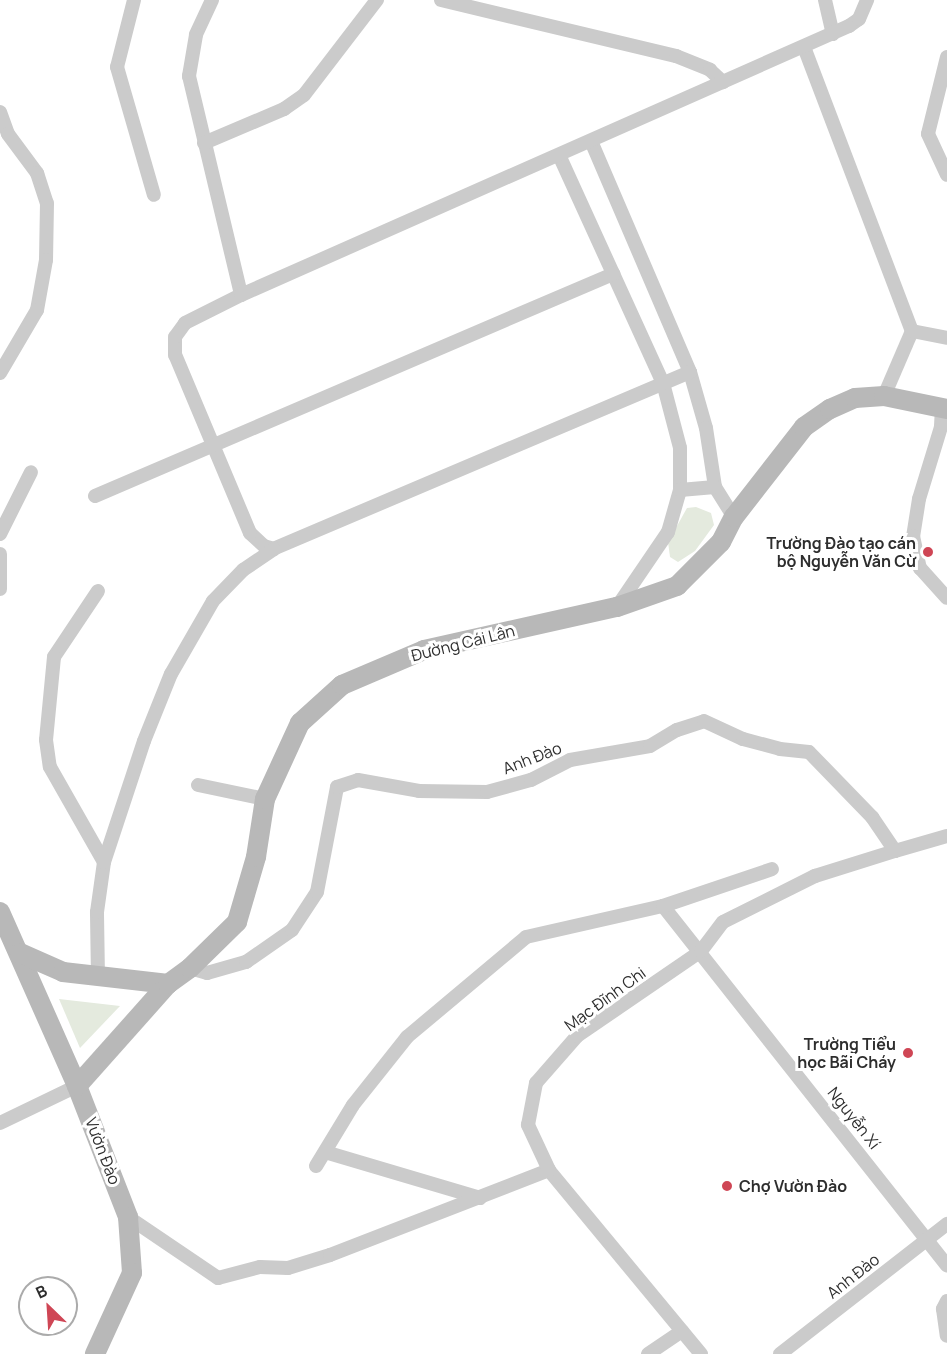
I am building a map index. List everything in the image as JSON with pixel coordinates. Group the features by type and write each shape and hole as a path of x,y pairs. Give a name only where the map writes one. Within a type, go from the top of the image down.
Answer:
{"main road":[{"name":"Đường Cái Lân","path":"78,1086 168,984 190,968 237,922 256,857 265,799 300,723 342,685 424,650 617,607 677,586 721,542 734,517 804,427 855,398 884,396 944,408"},
{"path":"0,912 20,952 63,972 98,978 168,984"},
{"name":"Vườn Đào","path":"20,952 78,1086 128,1217 132,1273 95,1354"}],"street":[{"path":"134,0 117,67 153,195"},
{"path":"212,0 196,34 189,76 241,295"},
{"path":"204,143 284,109 304,95 377,0"},
{"path":"441,0 676,56 710,70 723,82"},
{"path":"825,0 833,34"},
{"path":"274,549 264,546 250,533 175,356 175,336 185,322 241,295 833,34 859,19 867,0"},
{"path":"804,47 912,331 884,396"},
{"path":"947,57 928,134 947,175"},
{"path":"0,112 8,134 37,173 47,203 46,260 37,310 0,373"},
{"path":"591,141 690,372 706,428 715,487 734,517"},
{"path":"559,155 663,383 680,448 680,490 668,532 617,607"},
{"path":"95,496 613,274"},
{"path":"912,331 947,338"},
{"path":"98,978 98,912 104,862 144,741 171,674 213,601 243,570 274,549 690,372"},
{"path":"944,408 941,427 919,499 913,536 920,568 947,598"},
{"path":"0,534 31,472"},
{"path":"680,490 715,487"},
{"path":"0,554 0,589"},
{"path":"98,591 54,657 46,740 50,767 104,862"},
{"name":"Anh Đào","path":"190,968 207,973 246,962 292,930 317,891 338,787 358,780 418,791 487,792 531,780 570,760 650,746 677,730 704,721 743,739 780,749 809,752 872,817 895,851"},
{"path":"198,785 265,799"},
{"path":"895,851 947,836"},
{"name":"Mạc Đĩnh Chi","path":"701,1354 549,1170 528,1125 536,1083 578,1036 701,951 723,922 815,876 895,851"},
{"path":"316,1167 353,1105 407,1036 526,937 663,906 772,869"},
{"name":"Nguyễn Xí","path":"663,906 701,951 947,1265"},
{"path":"0,1123 78,1086"},
{"path":"325,1152 480,1198"},
{"path":"128,1217 218,1278 260,1267 288,1268 319,1258 549,1170"},
{"name":"Anh Đào","path":"780,1354 947,1224"},
{"path":"947,1301 943,1309 947,1336"},
{"path":"648,1354 682,1331"}],"shaded area":[{"path":"696,507 711,513 714,525 695,551 678,562 670,557 668,542 687,508"},
{"path":"59,999 120,1006 80,1048"}],"place":[{"name":"Trường Đào tạo cán bộ Nguyễn Văn Cừ","path":"928,552"},
{"name":"Trường Tiểu học Bãi Cháy","path":"908,1053"},
{"name":"Chợ Vườn Đào","path":"727,1186"}]}
